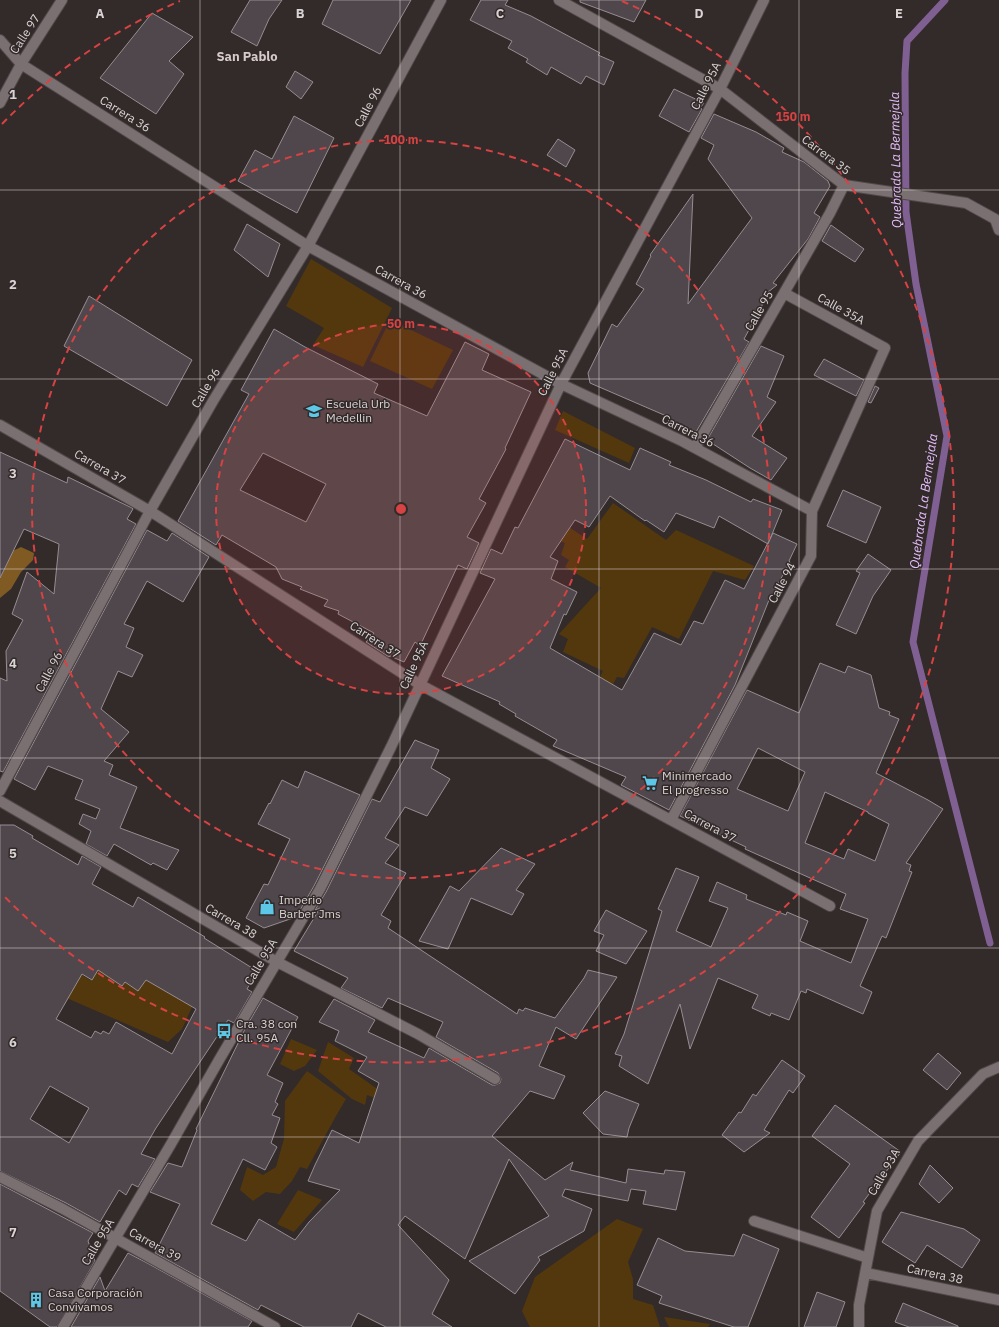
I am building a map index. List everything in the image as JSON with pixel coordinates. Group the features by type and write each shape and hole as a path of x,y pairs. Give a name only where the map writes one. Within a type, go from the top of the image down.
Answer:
{"street":[{"name":"Calle 97","path":"0,103 18,61 62,0"},
{"name":"Calle 96","path":"0,791 150,511 213,401 308,246 440,0"},
{"name":"Carrera 35","path":"559,0 720,89 844,186 966,203 995,219 999,230"},
{"name":"Calle 95A","path":"63,1327 320,889 390,747 561,384 720,89 764,0"},
{"name":"Carrera 36","path":"0,40 18,61 308,246 561,384 695,448 812,511"},
{"path":"0,50 18,61"},
{"name":"Calle 95","path":"695,448 844,186"},
{"name":"Calle 35A","path":"784,293 885,348"},
{"name":"Calle 94","path":"671,820 811,556 812,511 885,348"},
{"name":"Carrera 37","path":"0,425 150,511 419,684 830,906"},
{"name":"Carrera 38","path":"0,801 277,962 412,1031 495,1079"},
{"name":"Calle 93A","path":"859,1327 859,1305 877,1210 918,1141 983,1074 999,1067"},
{"name":"Carrera 39","path":"0,1177 116,1238 274,1327"},
{"path":"754,1221 868,1258"},
{"name":"Carrera 38","path":"866,1273 999,1300"}],"shaded area":[{"path":"311,259 392,308 363,367 313,345 324,328 286,306"},
{"path":"390,320 453,350 432,389 370,361"},
{"path":"563,411 635,448 629,463 555,430"},
{"path":"613,503 666,540 676,530 754,566 745,580 713,571 679,639 652,627 624,678 617,677 594,719 583,711 603,671 563,652 568,639 559,634 601,588 565,567 569,560 561,555 565,543 522,527 534,504 587,539"},
{"path":"21,547 34,553 33,560 21,572 11,589 0,598 0,557"},
{"path":"99,965 145,980 164,988 193,1005 182,1029 168,1042 55,993 77,972 90,980"},
{"path":"291,1039 317,1050 305,1066 294,1071 280,1064"},
{"path":"328,1042 354,1058 349,1069 393,1100 383,1101 367,1095 365,1105 352,1099 318,1071"},
{"path":"307,1071 346,1099 307,1169 300,1167 292,1181 280,1194 266,1192 253,1201 240,1190 247,1167 263,1175 276,1167 284,1139 285,1101"},
{"path":"298,1190 322,1200 294,1232 277,1224"},
{"path":"617,1219 643,1229 628,1262 633,1279 633,1299 653,1305 660,1327 530,1327 522,1311 535,1277"},
{"path":"664,1317 710,1324 708,1327 669,1327"}],"building":[{"path":"250,0 282,0 269,19 257,46 231,32"},
{"path":"333,0 411,0 380,54 322,24"},
{"path":"481,0 508,0 505,5 531,16 600,53 598,55 614,62 604,85 586,76 581,84 551,67 547,75 526,62 528,59 508,48 512,41 470,20"},
{"path":"580,0 646,0 634,22 580,2"},
{"path":"152,13 193,37 169,61 184,74 156,114 100,78"},
{"path":"295,71 313,82 301,99 286,87"},
{"path":"674,89 704,103 700,108 702,109 689,132 659,116"},
{"path":"714,114 756,132 784,148 782,152 804,162 828,181 830,186 814,213 820,217 808,239 773,283 777,285 763,296 762,306 744,339 749,342 696,432 692,429 689,433 668,421 671,418 590,383 588,373 612,324 617,327 644,289 636,284 651,256 650,255 693,194 688,304 752,218 708,159 714,145 701,138"},
{"path":"294,116 334,138 297,213 238,181 255,150 272,159"},
{"path":"558,139 575,150 566,167 547,155"},
{"path":"247,224 280,244 268,277 234,250"},
{"path":"831,225 864,249 855,262 822,241"},
{"path":"89,296 192,360 167,406 64,346"},
{"path":"274,329 305,347 378,384 374,393 427,416 465,342 489,354 482,370 531,392 505,448 506,449 479,499 486,503 467,537 479,543 467,569 458,565 420,646 415,642 404,662 390,656 389,657 366,642 374,633 338,614 339,611 324,606 328,600 300,589 302,587 282,579 276,567 222,535 216,545 178,521 249,394 241,390","holes":["263,453 326,484 306,522 240,490"]},
{"path":"761,346 784,356 767,397 776,402 752,436 787,458 771,480 707,440"},
{"path":"824,359 864,380 856,396 814,375"},
{"path":"875,386 879,388 871,403 868,402"},
{"path":"565,439 630,470 640,448 671,462 669,465 706,480 751,502 753,499 782,510 771,537 773,533 797,544 779,584 769,600 735,685 669,810 621,785 626,777 553,746 557,740 515,716 516,714 499,704 500,702 442,676 495,579 480,573 491,549 502,554 515,527 518,528","holes":["610,496 645,521 646,520 664,532 676,513 714,528 719,516 767,544 744,589 725,580 703,624 694,621 681,645 654,633 622,690 550,648 564,614 566,615 577,592 551,579 558,561 550,557 575,520 589,527"]},
{"path":"0,452 67,483 68,477 132,508 133,509 127,519 136,524 3,772 0,771 0,678 7,681 6,651 23,620 12,614 27,572 54,594 59,544 24,529 0,578"},
{"path":"843,490 881,507 866,543 827,526"},
{"path":"147,530 167,541 172,533 209,557 183,602 147,581 124,624 134,628 126,647 143,655 132,677 118,671 101,709 129,732 104,761 113,765 109,775 137,787 120,828 179,850 167,870 153,863 151,865 114,844 107,856 86,844 91,831 79,824 83,814 96,819 100,809 75,799 83,780 48,766 35,790 14,779"},
{"path":"868,554 891,570 873,596 856,634 836,625 860,573 856,571"},
{"path":"820,663 845,673 848,666 871,675 879,708 890,712 889,715 899,719 876,773 943,809 906,863 911,865 909,871 912,872 886,938 882,936 860,986 872,992 863,1014 807,989 806,993 801,991 789,1020 771,1013 770,1016 752,1008 758,995 718,978 690,1049 680,1004 648,1084 619,1066 622,1056 615,1054 624,1034 662,911 658,909 676,868 699,877 676,931 711,947 728,908 709,901 717,882 747,895 746,899 786,915 787,912 808,921 800,941 851,963 868,919 840,909 846,894 745,849 746,847 680,816 747,690 799,713","holes":["758,748 805,772 788,811 737,789","825,792 868,812 889,824 875,861 848,849 844,859 805,843"]},
{"path":"415,740 439,750 431,768 450,779 427,816 405,807 385,838 399,845 385,863 406,873 381,915 391,921 388,928 517,1014 519,1009 523,1011 525,1008 555,1018 584,978 588,970 617,977 576,1039 556,1027 539,1066 565,1076 554,1099 530,1091 492,1136 545,1180 573,1162 570,1170 626,1183 628,1169 664,1174 665,1170 685,1172 676,1210 643,1204 646,1191 631,1189 628,1201 565,1189 562,1196 592,1209 584,1231 538,1257 540,1260 515,1294 469,1261 549,1216 509,1159 465,1259 405,1216 398,1225 449,1280 432,1314 452,1327 386,1327 358,1313 351,1327 304,1327 261,1305 258,1310 155,1253 180,1204 150,1192 168,1163 182,1167 197,1130 196,1129 245,1029 263,998 298,1017 267,1075 283,1083 275,1102 278,1104 272,1115 280,1118 271,1143 277,1147 265,1170 243,1159 211,1224 246,1241 259,1219 295,1240 309,1222 340,1190 308,1181 332,1130 359,1143 379,1083 358,1071 367,1057 335,1041 339,1031 319,1022 334,999 375,1020 368,1032 424,1058 429,1048 492,1085 500,1083 501,1079 498,1073 436,1037 443,1022 388,998 382,1008 341,988 348,978 294,951 320,908 315,910 326,892 372,799 380,802"},
{"path":"305,771 360,795 314,886 296,917 264,928 246,918 264,884 268,885 290,839 258,824 282,780 298,788"},
{"path":"0,825 14,825 33,836 32,838 78,865 82,856 101,867 92,884 133,907 138,897 205,937 204,938 257,971 247,989 252,992 234,1023 228,1020 156,1128 141,1154 155,1159 138,1187 132,1184 126,1195 119,1190 100,1222 66,1203 0,1171","holes":["98,970 122,986 125,982 138,991 146,980 196,1009 172,1054 116,1022 109,1034 103,1031 101,1034 95,1031 91,1038 56,1019 82,974 92,980","50,1086 89,1108 69,1143 30,1119"]},
{"path":"501,848 535,864 516,890 524,894 512,915 471,898 448,949 419,941 450,886 459,891"},
{"path":"606,910 647,931 626,964 596,951 604,935 594,931"},
{"path":"938,1053 961,1073 947,1090 923,1070"},
{"path":"782,1060 805,1076 793,1093 789,1090 764,1130 770,1133 744,1152 722,1135 739,1112 741,1113 753,1094 756,1096"},
{"path":"605,1091 639,1104 627,1137 603,1134 583,1113"},
{"path":"835,1105 901,1152 863,1202 865,1203 839,1238 811,1217 850,1164 812,1136"},
{"path":"930,1165 953,1188 939,1203 919,1184"},
{"path":"0,1184 93,1233 88,1241 95,1261 57,1327 50,1327 0,1291"},
{"path":"901,1212 964,1229 980,1240 962,1268 927,1245 915,1263 882,1242"},
{"path":"743,1234 779,1249 748,1327 734,1327 659,1303 662,1296 637,1285 658,1238 685,1251 734,1256"},
{"path":"128,1253 252,1321 248,1327 71,1327 100,1277 105,1291"},
{"path":"817,1292 845,1302 836,1327 804,1327"},
{"path":"903,1303 958,1327 909,1327 895,1322"}],"waterway":[{"name":"Quebrada La Bermejala","path":"945,0 907,41 905,73 906,212 916,284 947,436 913,642 990,943"}],"place":[{"name":"Escuela Urb Medellin","path":"314,411"},
{"name":"Minimercado El progresso","path":"650,783"},
{"name":"Imperio Barber Jms","path":"267,907"},
{"name":"Cra. 38 con Cll. 95A","path":"224,1031"},
{"name":"Casa Corporación Convivamos","path":"36,1300"}],"district":[{"name":"San Pablo","path":"247,56"}]}
